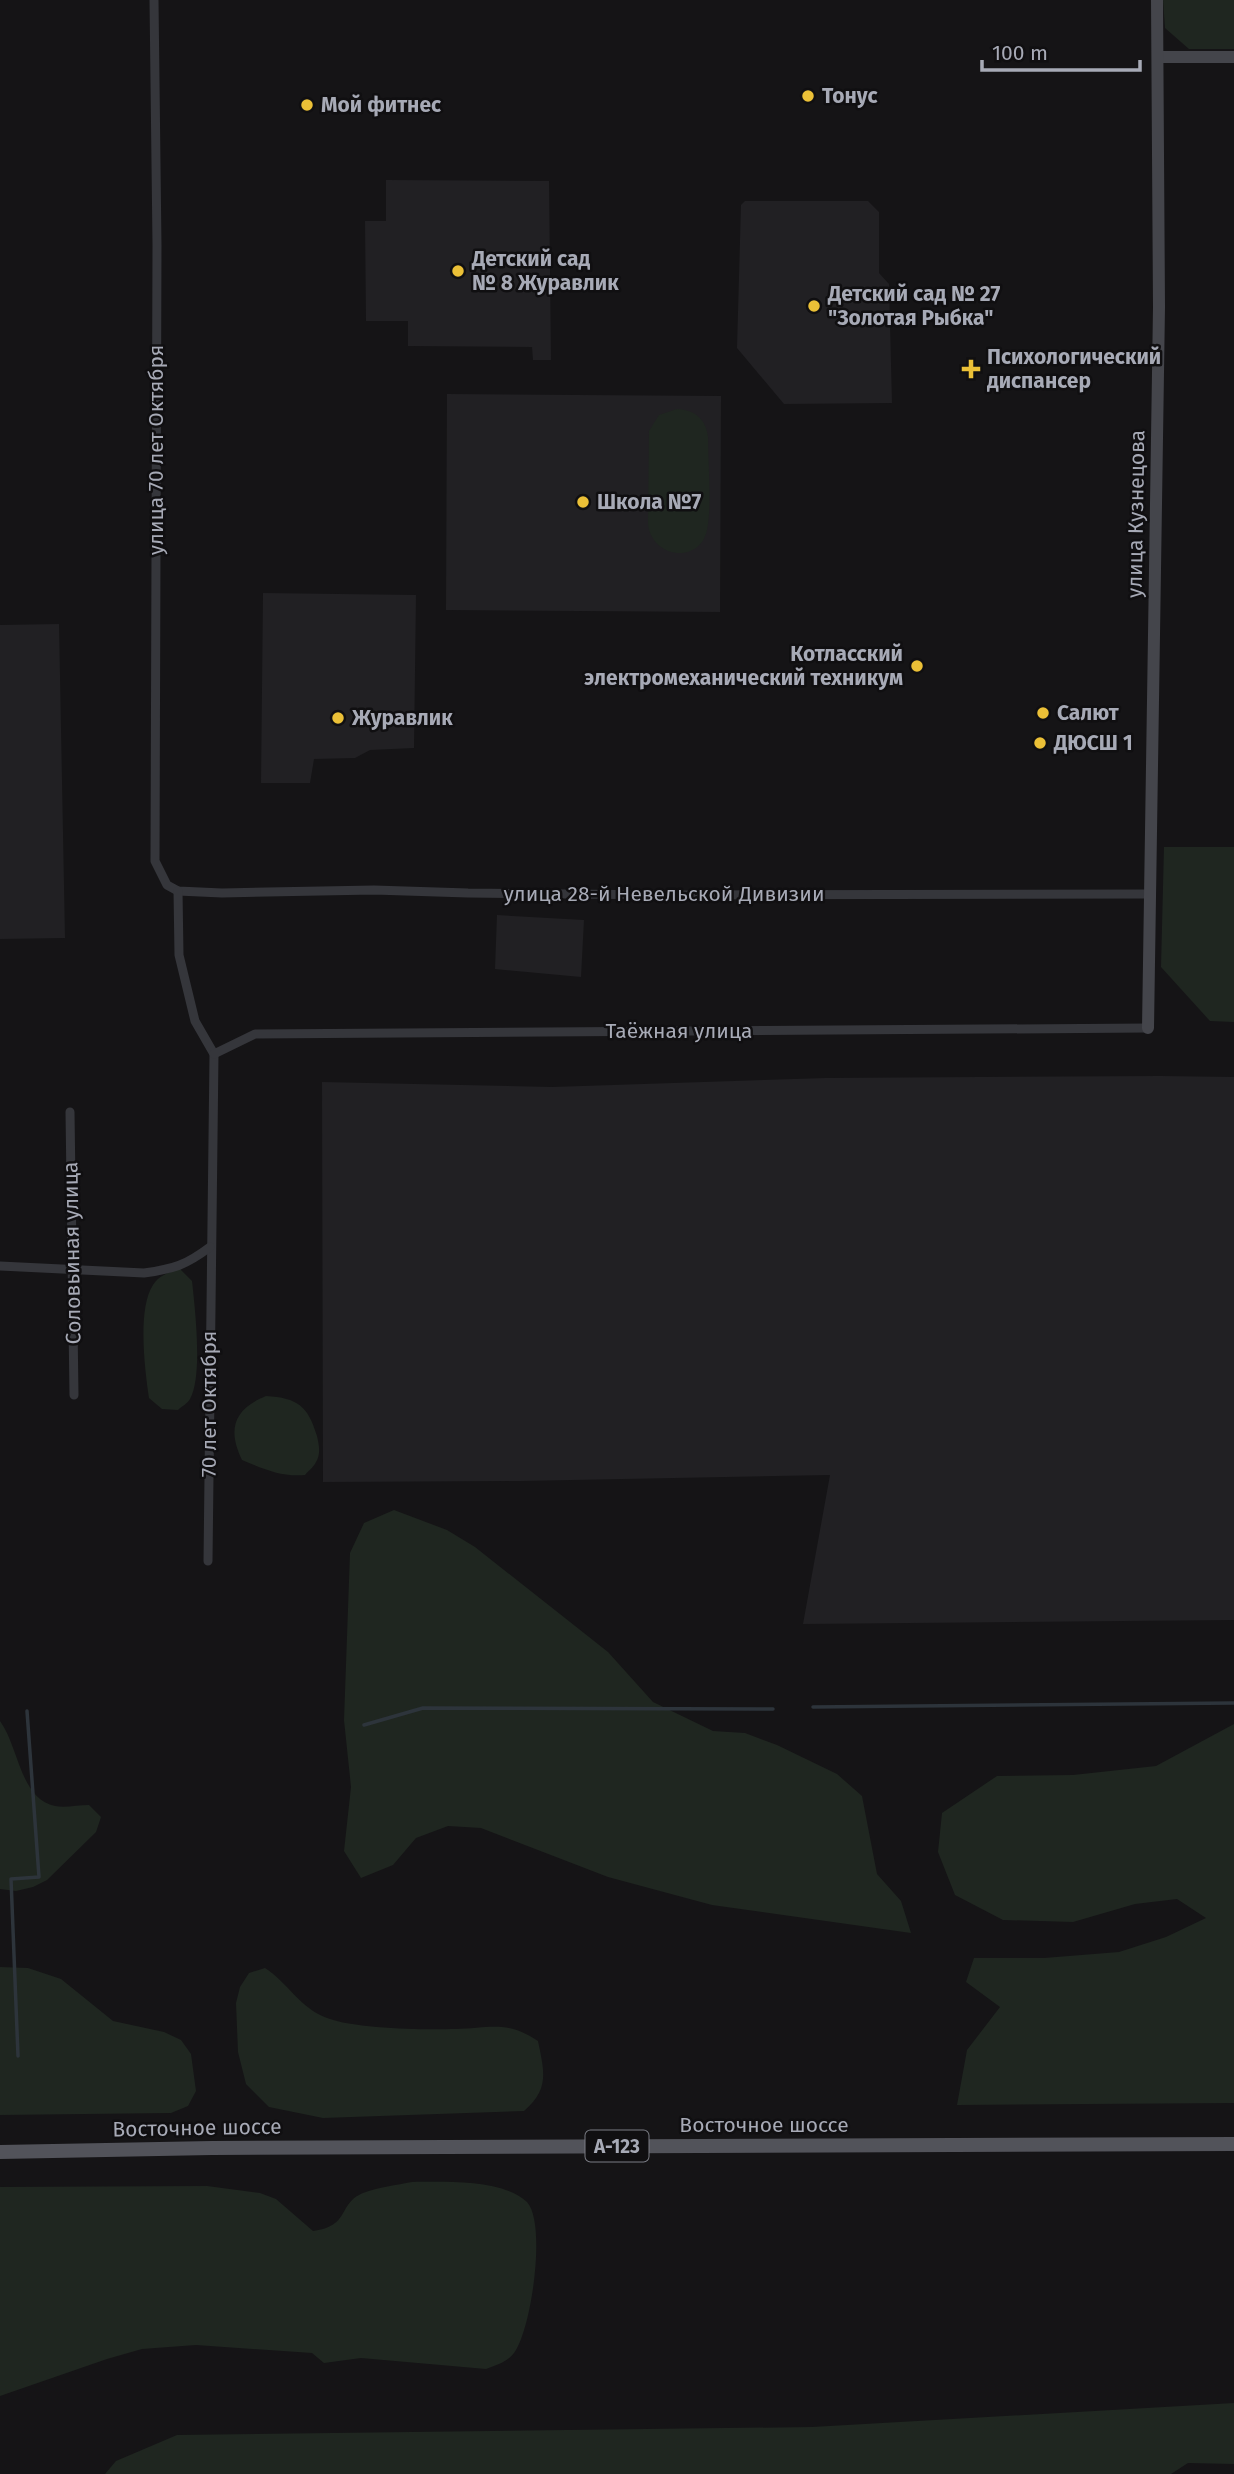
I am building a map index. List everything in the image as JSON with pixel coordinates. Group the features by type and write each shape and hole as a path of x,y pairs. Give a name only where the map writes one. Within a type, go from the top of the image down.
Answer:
{"main road":[{"name":"Восточное шоссе","path":"0,2152 239,2148 1234,2144"}],"street":[{"name":"улица 70 лет Октября","path":"154,0 155,862 167,885 178,891"},
{"name":"улица Кузнецова","path":"1148,1028 1159,307 1157,0"},
{"path":"1158,57 1234,57"},
{"name":"улица 28-й Невельской Дивизии","path":"178,891 222,893 373,890 676,895 1149,894"},
{"path":"178,891 178,955 195,1021 214,1054"},
{"name":"Таёжная улица","path":"214,1054 255,1034 1148,1028"},
{"name":"70 лет Октября","path":"208,1561 214,1054"},
{"name":"Соловьиная улица","path":"71,1112 74,1395"},
{"path":"0,1266 144,1273 190,1262 210,1247"}],"shaded area":[{"path":"1163,0 1234,0 1234,49 1189,49 1165,28"},
{"name":"Детский сад № 8 Журавлик","path":"386,180 549,181 551,360 533,360 532,347 408,346 408,321 366,321 365,221 386,221"},
{"name":"Детский сад № 27 \"Золотая Рыбка\"","path":"745,201 868,201 879,212 879,273 889,284 892,403 784,404 737,348 741,205"},
{"name":"Школа №7","path":"447,394 721,396 720,612 446,610"},
{"path":"677,409 689,411 705,425 708,437 710,497 707,530 703,541 686,552 676,553 658,544 651,536 648,524 649,431 659,415"},
{"name":"Журавлик","path":"263,593 416,595 414,748 370,750 355,758 314,759 310,783 261,783"},
{"path":"59,624 65,938 0,939 0,625"},
{"path":"1164,847 1234,847 1234,1022 1210,1021 1161,967"},
{"path":"497,915 584,920 581,977 495,969"},
{"path":"1234,1077 1234,1620 803,1624 830,1475 323,1482 322,1082 552,1087 826,1078"},
{"path":"180,1269 192,1281 197,1342 196,1375 188,1402 178,1410 162,1409 149,1398 144,1340 145,1309 155,1282 165,1274"},
{"path":"266,1396 294,1402 310,1417 317,1436 319,1453 315,1464 305,1475 280,1474 242,1460 235,1439 236,1421 247,1407"},
{"path":"394,1510 447,1530 475,1547 608,1652 653,1702 713,1731 745,1733 777,1745 837,1774 862,1796 877,1874 901,1901 911,1933 712,1905 608,1877 481,1828 448,1826 416,1838 393,1865 361,1878 344,1851 351,1787 344,1720 350,1553 364,1523"},
{"path":"0,1721 34,1793 55,1806 89,1805 101,1817 96,1832 47,1880 16,1891 0,1889"},
{"path":"1234,1724 1234,2103 957,2105 967,2050 1000,2007 966,1982 974,1958 1044,1958 1119,1952 1166,1937 1206,1918 1177,1899 1135,1904 1073,1922 1003,1920 955,1895 938,1852 942,1813 997,1776 1073,1775 1156,1766"},
{"path":"0,1967 28,1968 61,1979 113,2021 164,2032 181,2040 191,2054 196,2091 188,2106 171,2113 0,2115"},
{"path":"265,1968 309,2008 340,2022 408,2029 498,2027 527,2034 538,2041 540,2052 543,2079 538,2095 524,2111 323,2118 269,2107 246,2084 238,2052 236,2003 240,1987 249,1973"},
{"path":"412,2182 472,2183 504,2189 527,2202 533,2214 536,2254 531,2301 520,2341 514,2353 502,2363 486,2369 361,2358 324,2363 312,2353 196,2345 142,2349 0,2396 0,2187 207,2186 260,2193 276,2199 313,2231 339,2220 350,2203 363,2193"},
{"path":"1234,2403 1234,2464 1188,2463 1171,2474 105,2474 116,2461 177,2435 812,2427"}],"waterway":[{"path":"813,1707 1234,1703"},
{"path":"364,1725 423,1708 773,1709"},
{"path":"18,2056 11,1879 39,1877 27,1711"}],"place":[{"name":"Тонус","path":"808,96"},
{"name":"Мой фитнес","path":"307,105"},
{"name":"Детский сад № 8 Журавлик","path":"458,271"},
{"name":"Детский сад № 27 \"Золотая Рыбка\"","path":"814,306"},
{"name":"Психологический диспансер","path":"971,369"},
{"name":"Школа №7","path":"583,502"},
{"name":"Котласский электромеханический техникум","path":"917,666"},
{"name":"Салют","path":"1043,713"},
{"name":"Журавлик","path":"338,718"},
{"name":"ДЮСШ 1","path":"1040,743"}]}
